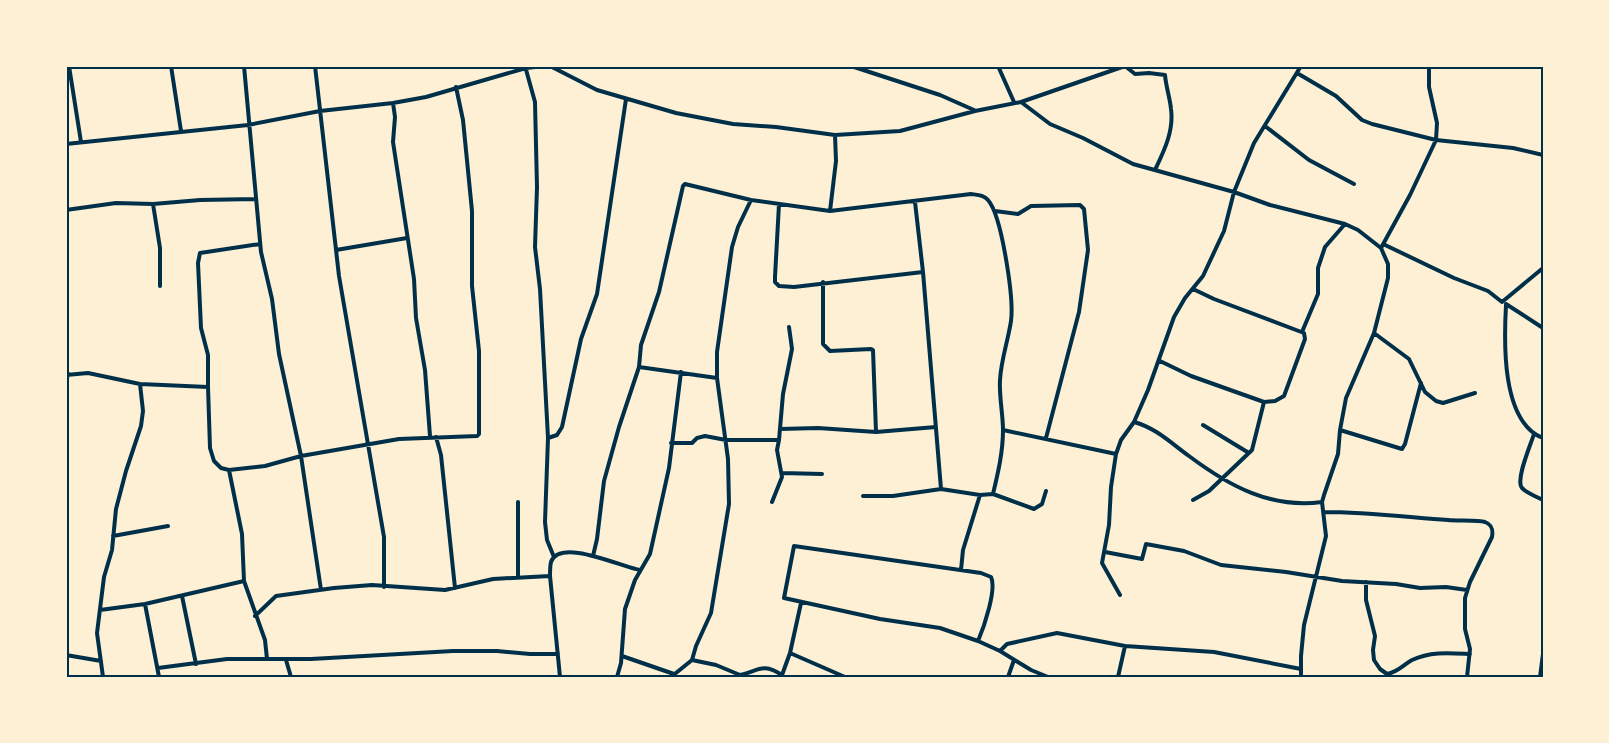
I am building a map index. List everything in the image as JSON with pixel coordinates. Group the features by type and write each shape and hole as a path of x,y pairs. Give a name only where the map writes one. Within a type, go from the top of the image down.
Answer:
{"street":[{"path":"69,66 81,142"},
{"path":"171,66 181,131"},
{"path":"244,66 260,244 300,456 321,590"},
{"path":"315,66 339,276 384,537 384,586"},
{"path":"66,144 248,124 320,111 393,103 426,97 525,67 545,66"},
{"path":"550,66 597,90 676,113 733,124 836,135 900,131 975,111 1021,102 1125,66 1135,74 1165,75 1171,109 1171,125 1166,147 1155,170"},
{"path":"851,66 940,95 975,111"},
{"path":"998,66 1014,102"},
{"path":"1120,595 1102,563 1116,454 1121,440 1134,422 1160,361 1174,316 1211,261 1224,231 1234,192 1254,142 1301,66"},
{"path":"1382,246 1436,140 1437,123 1429,87 1430,66"},
{"path":"525,67 535,102 537,187 535,247 540,289 548,438 545,522 547,540 554,557"},
{"path":"1297,73 1336,96 1362,120 1372,124 1436,140 1513,148 1543,155"},
{"path":"260,244 200,253 198,263 201,328 208,355 210,447 214,461 221,468 229,470 265,466 300,456 399,439 430,436 456,438 477,436 479,434 479,351 472,286 472,211 463,120 456,87"},
{"path":"548,438 557,435 562,427 581,339 597,294 626,99"},
{"path":"1021,102 1050,124 1133,164 1234,192 1270,205 1345,224 1382,246 1488,291 1543,328"},
{"path":"393,103 395,117 393,142 414,279 430,436"},
{"path":"1265,126 1309,160 1354,184"},
{"path":"830,211 836,160 836,135"},
{"path":"593,556 604,482 639,367 641,345 659,292 682,186 685,184 751,200 830,211 971,194 987,198 995,211 1008,266 1011,300 1011,321 1000,380 1003,430 1001,458 993,494"},
{"path":"66,210 116,203 153,204 256,199"},
{"path":"621,656 672,675 684,669 692,660 711,613 729,504 726,440 717,378 719,327 732,247 738,227 751,200"},
{"path":"915,202 941,489"},
{"path":"153,204 159,241 160,286"},
{"path":"779,204 775,282 779,286 794,287 823,282 923,273"},
{"path":"995,211 1018,214 1031,206 1060,205 1080,205 1084,209 1088,250 1079,312 1046,438"},
{"path":"1302,332 1318,294 1317,268 1325,247 1345,224"},
{"path":"336,250 407,238"},
{"path":"1301,677 1304,625 1326,536 1322,502 1338,454 1346,398 1374,333 1389,271 1389,264 1382,246"},
{"path":"1543,268 1504,303 1504,354 1515,407 1534,434 1543,438"},
{"path":"823,282 824,344 826,348 830,351 873,350 876,432"},
{"path":"1160,361 1191,376 1264,402 1275,401 1284,396 1305,339 1302,332 1193,289"},
{"path":"772,502 782,473 777,450 783,394 792,349 789,327"},
{"path":"1374,333 1409,358 1420,383 1431,398 1440,403 1450,402 1475,393"},
{"path":"639,367 717,378"},
{"path":"617,677 625,609 640,570 650,554 669,468 681,372"},
{"path":"66,382 67,374 88,373 140,384 208,387"},
{"path":"1340,430 1402,449 1406,444 1420,383"},
{"path":"103,677 97,633 104,577 112,550 118,500 141,426 143,411 140,384"},
{"path":"1193,500 1209,491 1249,453 1254,446 1264,402"},
{"path":"1134,422 1162,434 1221,478 1240,489 1265,498 1302,504 1322,502"},
{"path":"1203,426 1249,453"},
{"path":"780,429 818,428 876,432 936,427"},
{"path":"1003,430 1116,454"},
{"path":"1534,434 1520,483 1523,489 1543,500"},
{"path":"671,443 692,443 697,438 705,436 726,440 779,440"},
{"path":"435,437 441,455 455,588"},
{"path":"229,470 242,534 244,581 265,640 267,659"},
{"path":"782,473 822,474"},
{"path":"863,496 893,496 941,489 980,495 993,494 1034,509 1042,504 1046,492"},
{"path":"961,570 963,550 980,495"},
{"path":"518,502 518,577"},
{"path":"1324,512 1358,512 1486,522 1493,530 1465,598 1465,629 1470,654 1467,677"},
{"path":"113,536 168,526"},
{"path":"1105,552 1142,559 1146,544 1184,551 1221,565 1342,581 1467,590"},
{"path":"978,641 983,629 993,581 991,577 981,573 796,545 793,549 784,598 880,619 940,628 978,641 1048,677"},
{"path":"560,677 550,576 551,561 554,557 567,551 640,570"},
{"path":"255,616 276,596 362,585 439,590 475,582 550,576"},
{"path":"100,610 145,604 244,581"},
{"path":"1366,582 1366,600 1375,636 1374,660 1387,674 1425,655 1448,652 1470,654"},
{"path":"182,596 196,664"},
{"path":"692,660 716,665 740,675 760,668 776,671 782,676 790,653 801,603"},
{"path":"145,604 159,677"},
{"path":"1000,651 1007,644 1051,633 1125,646 1214,652 1301,669"},
{"path":"1118,677 1125,646"},
{"path":"158,668 227,659 286,660 453,651 558,654"},
{"path":"790,653 843,677"},
{"path":"1540,677 1543,654"},
{"path":"66,655 101,661"},
{"path":"286,660 291,677"},
{"path":"1008,677 1014,660"}]}
